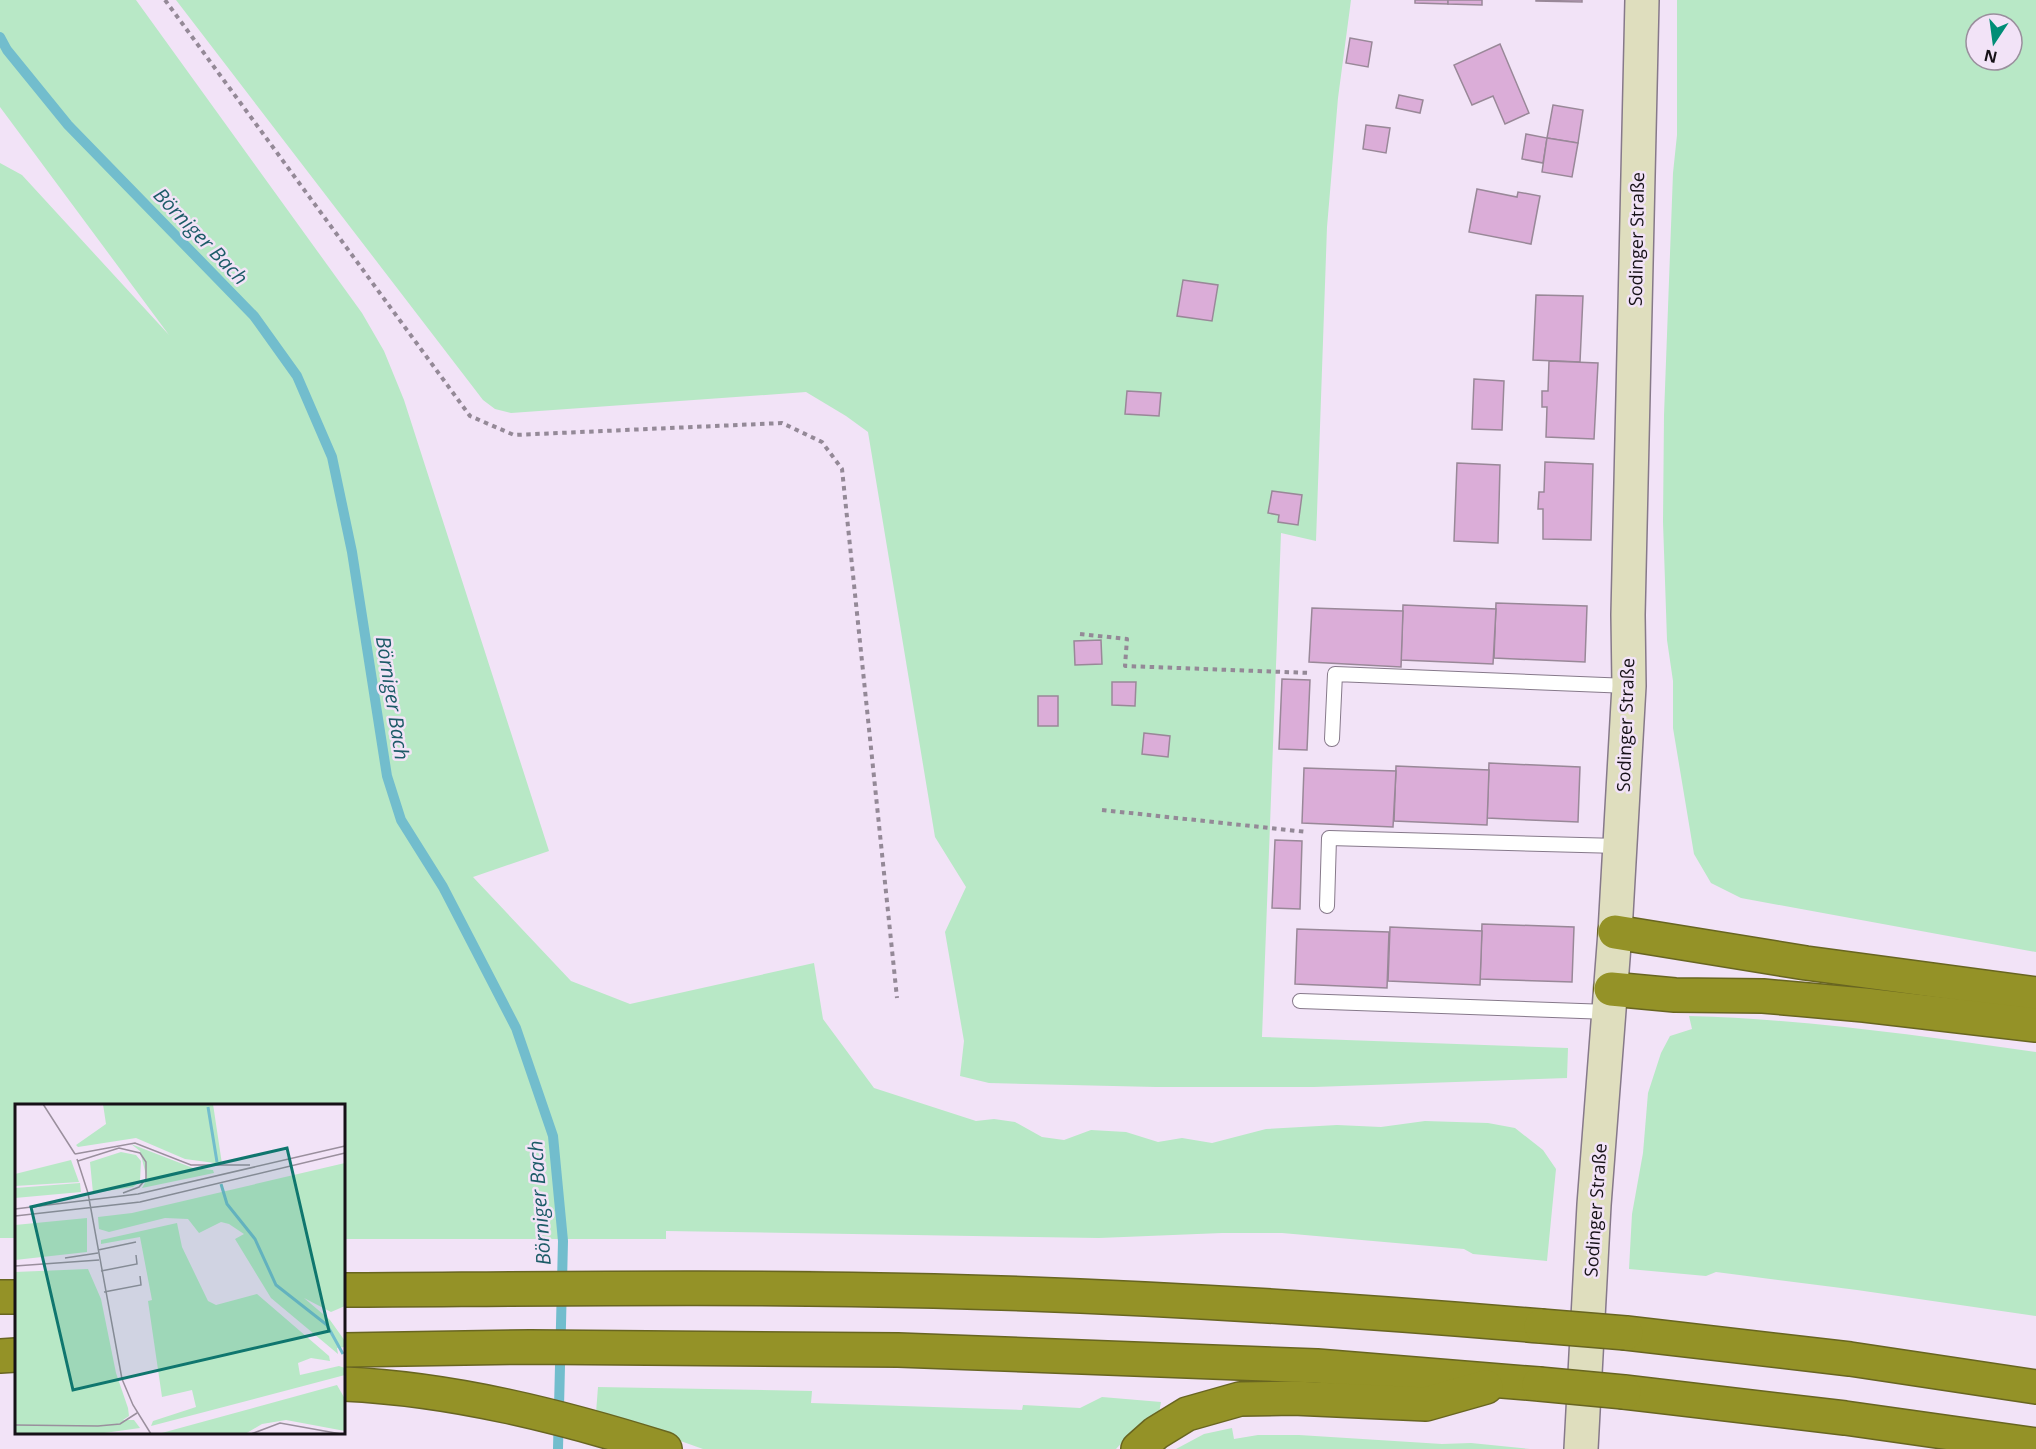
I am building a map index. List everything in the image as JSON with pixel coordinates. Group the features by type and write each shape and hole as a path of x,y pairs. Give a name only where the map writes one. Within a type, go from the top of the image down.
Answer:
{"highway":[{"path":"1615,932 1806,963 2036,994"},
{"path":"1610,1001 1675,995 1763,996 2036,1025"},
{"path":"345,1290 602,1288 933,1291 1380,1312 1626,1333 1850,1359 2036,1387"},
{"path":"345,1350 601,1347 898,1350 1317,1366 1624,1392 1845,1418 2036,1445"},
{"path":"0,1356 15,1355"},
{"path":"1138,1449 1156,1433 1187,1414 1240,1399 1293,1398 1426,1404 1524,1383"},
{"path":"345,1384 394,1386 473,1398 595,1428 665,1449"}],"main road":[{"name":"Sodinger Straße","path":"1581,1449 1594,1205 1615,932 1629,686 1628,615 1642,0"}],"lane":[{"path":"1332,739 1335,674 1629,686"},
{"path":"1327,906 1329,838 1619,846"},
{"path":"1300,1001 1610,1001"}],"path":[{"path":"165,0 470,416 514,435 782,423 822,442 842,469 897,998"},
{"path":"1080,634 1127,639 1125,666 1335,674"},
{"path":"1102,810 1306,832 1329,838"}],"green space":[{"path":"0,0 136,0 362,313 384,351 404,400 549,851 473,877 571,981 630,1004 814,963 823,1019 874,1088 976,1121 994,1119 1015,1122 1042,1137 1064,1140 1091,1130 1126,1132 1158,1142 1182,1138 1212,1143 1266,1129 1337,1125 1381,1127 1425,1121 1488,1123 1515,1128 1543,1150 1556,1169 1547,1261 1473,1254 1464,1249 1282,1233 1099,1238 666,1231 666,1239 345,1239 345,1104 15,1104 15,1238 0,1238 0,163 22,175 169,335 0,107"},
{"path":"176,0 1351,0 1338,98 1327,227 1316,541 1281,533 1262,1037 1568,1048 1567,1078 1314,1087 1156,1087 989,1083 960,1076 964,1041 945,932 966,887 935,837 868,432 806,392 511,413 495,409 483,400"},
{"path":"1677,0 2036,0 2036,952 1741,898 1711,883 1694,854 1673,728 1673,681 1667,640 1663,522 1664,415 1673,173 1677,135"},
{"path":"1689,1016 1819,1024 2036,1052 2036,1316 1716,1272 1706,1276 1629,1269 1632,1214 1643,1153 1648,1093 1661,1053 1670,1036 1692,1029"},
{"path":"598,1387 812,1391 811,1403 1022,1410 1023,1405 1080,1408 1102,1397 1161,1402 1159,1413 1127,1437 1116,1449 703,1449 596,1413"},
{"path":"1232,1428 1234,1439 1258,1435 1299,1435 1442,1444 1471,1443 1530,1449 1176,1449 1204,1434"}],"building":[{"path":"1415,0 1448,0 1448,4 1415,3"},
{"path":"1448,0 1482,0 1482,5 1448,4"},
{"path":"1582,0 1582,2 1536,1"},
{"path":"1350,38 1372,42 1368,67 1346,63"},
{"path":"1500,44 1529,113 1505,124 1493,96 1472,105 1454,65"},
{"path":"1399,95 1423,100 1420,113 1396,108"},
{"path":"1553,105 1583,110 1578,143 1547,138"},
{"path":"1366,125 1390,128 1386,153 1363,149"},
{"path":"1526,134 1547,138 1543,163 1522,159"},
{"path":"1547,138 1578,143 1572,177 1542,172"},
{"path":"1477,189 1517,197 1518,192 1540,196 1531,244 1469,232"},
{"path":"1183,280 1218,285 1212,321 1177,316"},
{"path":"1536,295 1583,296 1580,362 1533,360"},
{"path":"1549,361 1598,363 1594,439 1546,437 1547,407 1542,407 1542,391 1548,391"},
{"path":"1474,379 1504,381 1502,430 1472,429"},
{"path":"1127,391 1161,393 1159,416 1125,414"},
{"path":"1545,462 1593,464 1591,540 1543,539 1543,509 1538,509 1539,492 1544,492"},
{"path":"1457,463 1500,465 1498,543 1454,541"},
{"path":"1272,491 1302,495 1298,525 1278,522 1279,515 1268,513"},
{"path":"1496,603 1587,606 1585,662 1494,658"},
{"path":"1403,605 1496,609 1493,664 1401,660"},
{"path":"1312,608 1403,611 1401,667 1309,662"},
{"path":"1101,640 1102,664 1075,665 1074,641"},
{"path":"1282,679 1310,680 1307,750 1279,749"},
{"path":"1112,682 1136,682 1135,706 1112,705"},
{"path":"1038,696 1058,696 1058,726 1038,726"},
{"path":"1144,733 1170,736 1168,757 1142,754"},
{"path":"1489,763 1580,767 1578,822 1487,818"},
{"path":"1396,766 1489,770 1487,825 1394,821"},
{"path":"1304,768 1396,771 1393,827 1302,823"},
{"path":"1275,840 1302,841 1300,909 1272,908"},
{"path":"1482,924 1574,927 1572,982 1480,979"},
{"path":"1390,927 1482,931 1480,985 1388,981"},
{"path":"1297,929 1389,932 1387,988 1295,984"}],"waterway":[{"name":"Börniger Bach","path":"0,37 7,50 68,125 254,316 297,376 332,457 352,552 387,776 401,820 443,887 516,1028 553,1136 563,1241 558,1449"}]}
